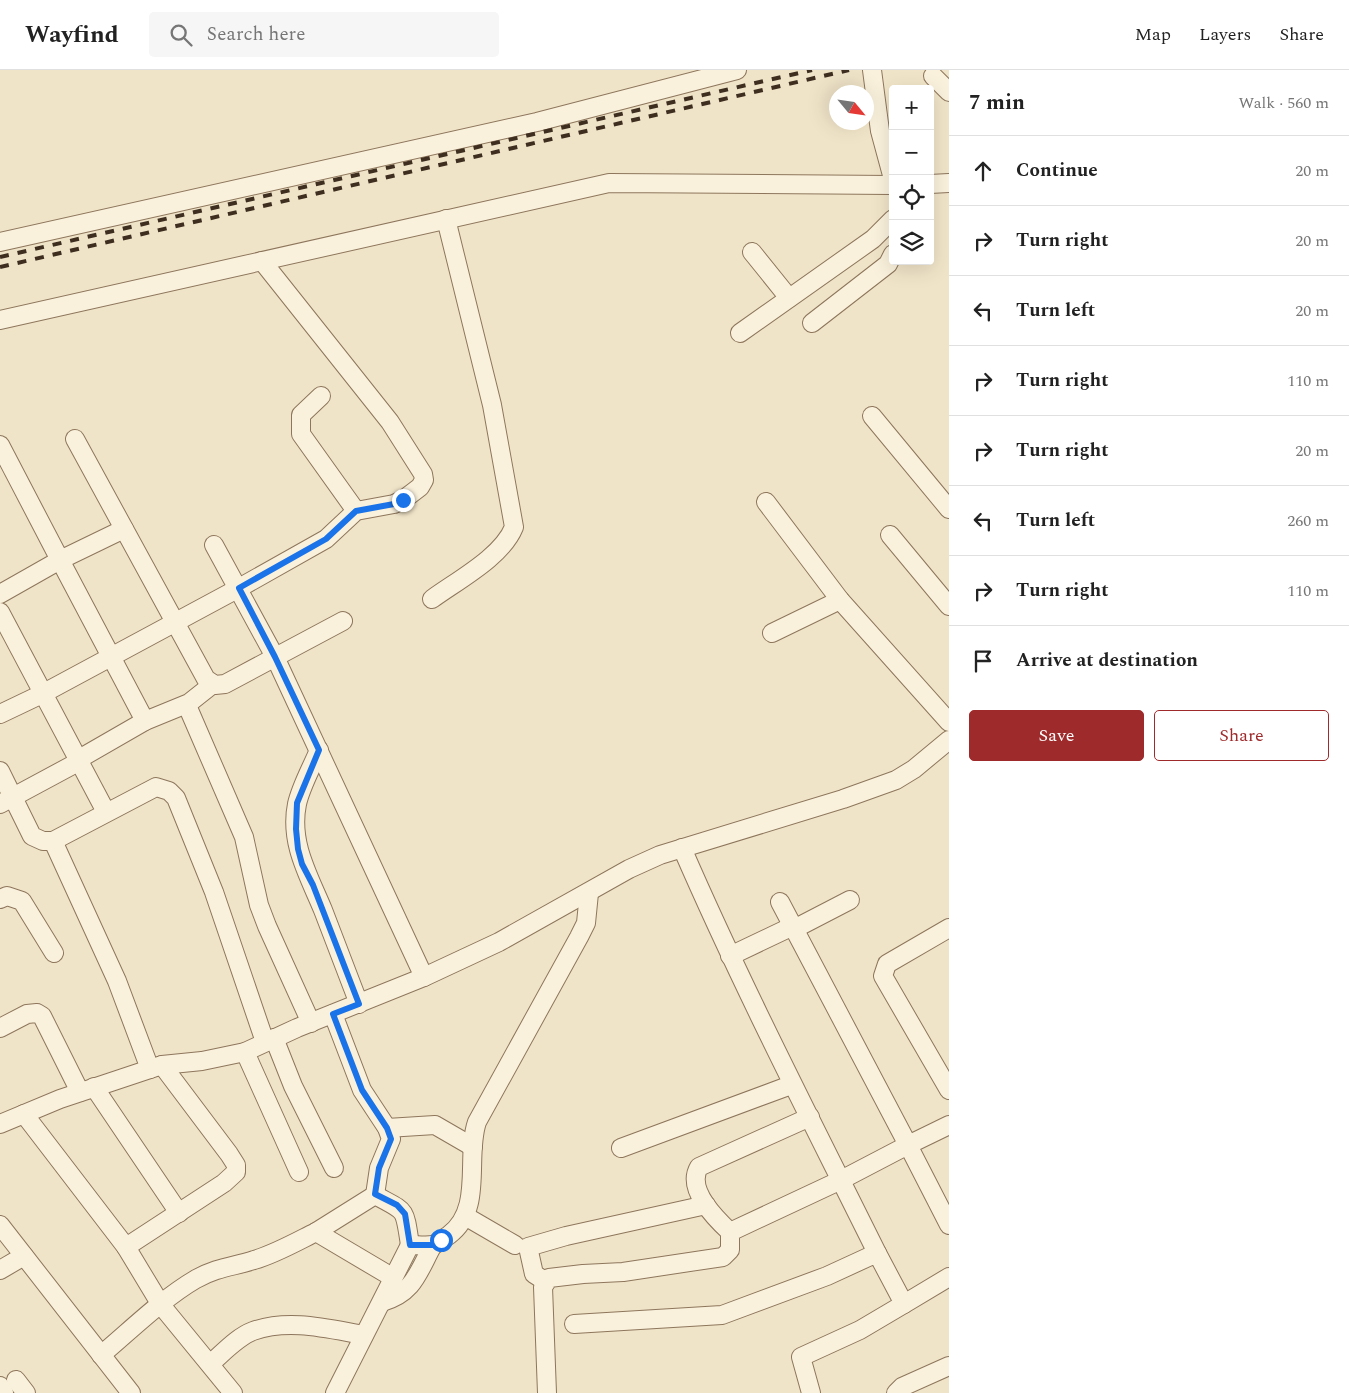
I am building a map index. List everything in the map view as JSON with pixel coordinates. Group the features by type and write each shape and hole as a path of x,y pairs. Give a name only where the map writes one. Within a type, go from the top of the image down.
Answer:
{"street":[{"path":"0,242 537,122 737,70"},
{"path":"872,70 880,131 892,175"},
{"path":"933,76 949,92"},
{"path":"0,320 609,183 889,185"},
{"path":"934,184 949,183"},
{"path":"432,599 498,550 509,539 514,527 492,405 446,220"},
{"path":"740,333 873,239 889,223"},
{"path":"752,252 789,298"},
{"path":"0,714 111,657 326,539 356,511 394,504 403,500 420,487 424,480 423,474 390,422 262,261"},
{"path":"812,323 889,262"},
{"path":"321,396 301,415 301,434 356,511"},
{"path":"872,416 949,509"},
{"path":"75,439 174,623 206,679 213,684 225,684 343,621"},
{"path":"0,445 145,721"},
{"path":"766,502 840,600 949,722"},
{"path":"0,594 60,560 124,529"},
{"path":"890,535 949,606"},
{"path":"214,545 275,657 424,978"},
{"path":"772,633 840,600"},
{"path":"0,612 106,812"},
{"path":"7,800 145,721 189,703 213,684"},
{"path":"189,710 244,837 259,905 267,926 312,1023"},
{"path":"0,1124 87,1090 156,1067 202,1061 246,1052 270,1040 424,978 499,942 589,893 630,868 682,848 843,800 896,780 914,769 949,740"},
{"path":"319,750 297,803 296,829 298,849 302,864 313,885 359,1004"},
{"path":"0,772 7,800 32,836 43,841 53,841 156,787 169,791 176,798 270,1040 334,1168"},
{"path":"53,841 156,1067 236,1165 236,1172 224,1183 126,1247"},
{"path":"682,848 730,956 791,1085 810,1117 904,1304"},
{"path":"382,1302 398,1298 410,1288 433,1245 454,1231 465,1216 473,1169 473,1147 477,1122 586,923 589,893"},
{"path":"0,898 7,896 22,901 54,953"},
{"path":"730,956 794,928 850,900"},
{"path":"780,902 949,1225"},
{"path":"949,928 887,964 883,976 949,1090"},
{"path":"0,1028 27,1014 37,1013 42,1016 87,1090 179,1213"},
{"path":"101,1355 161,1305 196,1279 221,1267 253,1261 316,1232 375,1194 379,1168 391,1139 387,1128 362,1090 333,1014"},
{"path":"246,1052 299,1172"},
{"path":"621,1148 791,1085"},
{"path":"24,1114 126,1247 161,1305 233,1393"},
{"path":"545,1281 548,1278 623,1272 723,1257 730,1250 730,1232 715,1218 706,1205 695,1177 699,1167 810,1117"},
{"path":"387,1128 435,1125 473,1147"},
{"path":"730,1232 841,1180 949,1125"},
{"path":"335,1393 382,1302 392,1277 410,1245 405,1214 397,1205 375,1194"},
{"path":"545,1281 534,1274 528,1247 566,1236 706,1205"},
{"path":"465,1216 515,1245"},
{"path":"0,1224 131,1393"},
{"path":"316,1232 392,1277"},
{"path":"410,1245 433,1245"},
{"path":"574,1324 722,1315 827,1276 877,1253"},
{"path":"0,1270 24,1256"},
{"path":"811,1393 801,1357 860,1330 949,1278"},
{"path":"545,1281 547,1393"},
{"path":"210,1364 254,1330 299,1324 364,1335"},
{"path":"896,1393 902,1387 949,1366"}],"railway":[{"path":"0,257 812,70"},
{"path":"0,267 849,70"}],"route":[{"path":"403,500 394,504 356,511 326,539 239,588 275,657 319,750 297,803 296,829 298,849 302,864 313,885 359,1004 333,1014 362,1090 387,1128 391,1139 379,1168 375,1194 397,1205 405,1214 410,1245 433,1245 441,1240"}]}
